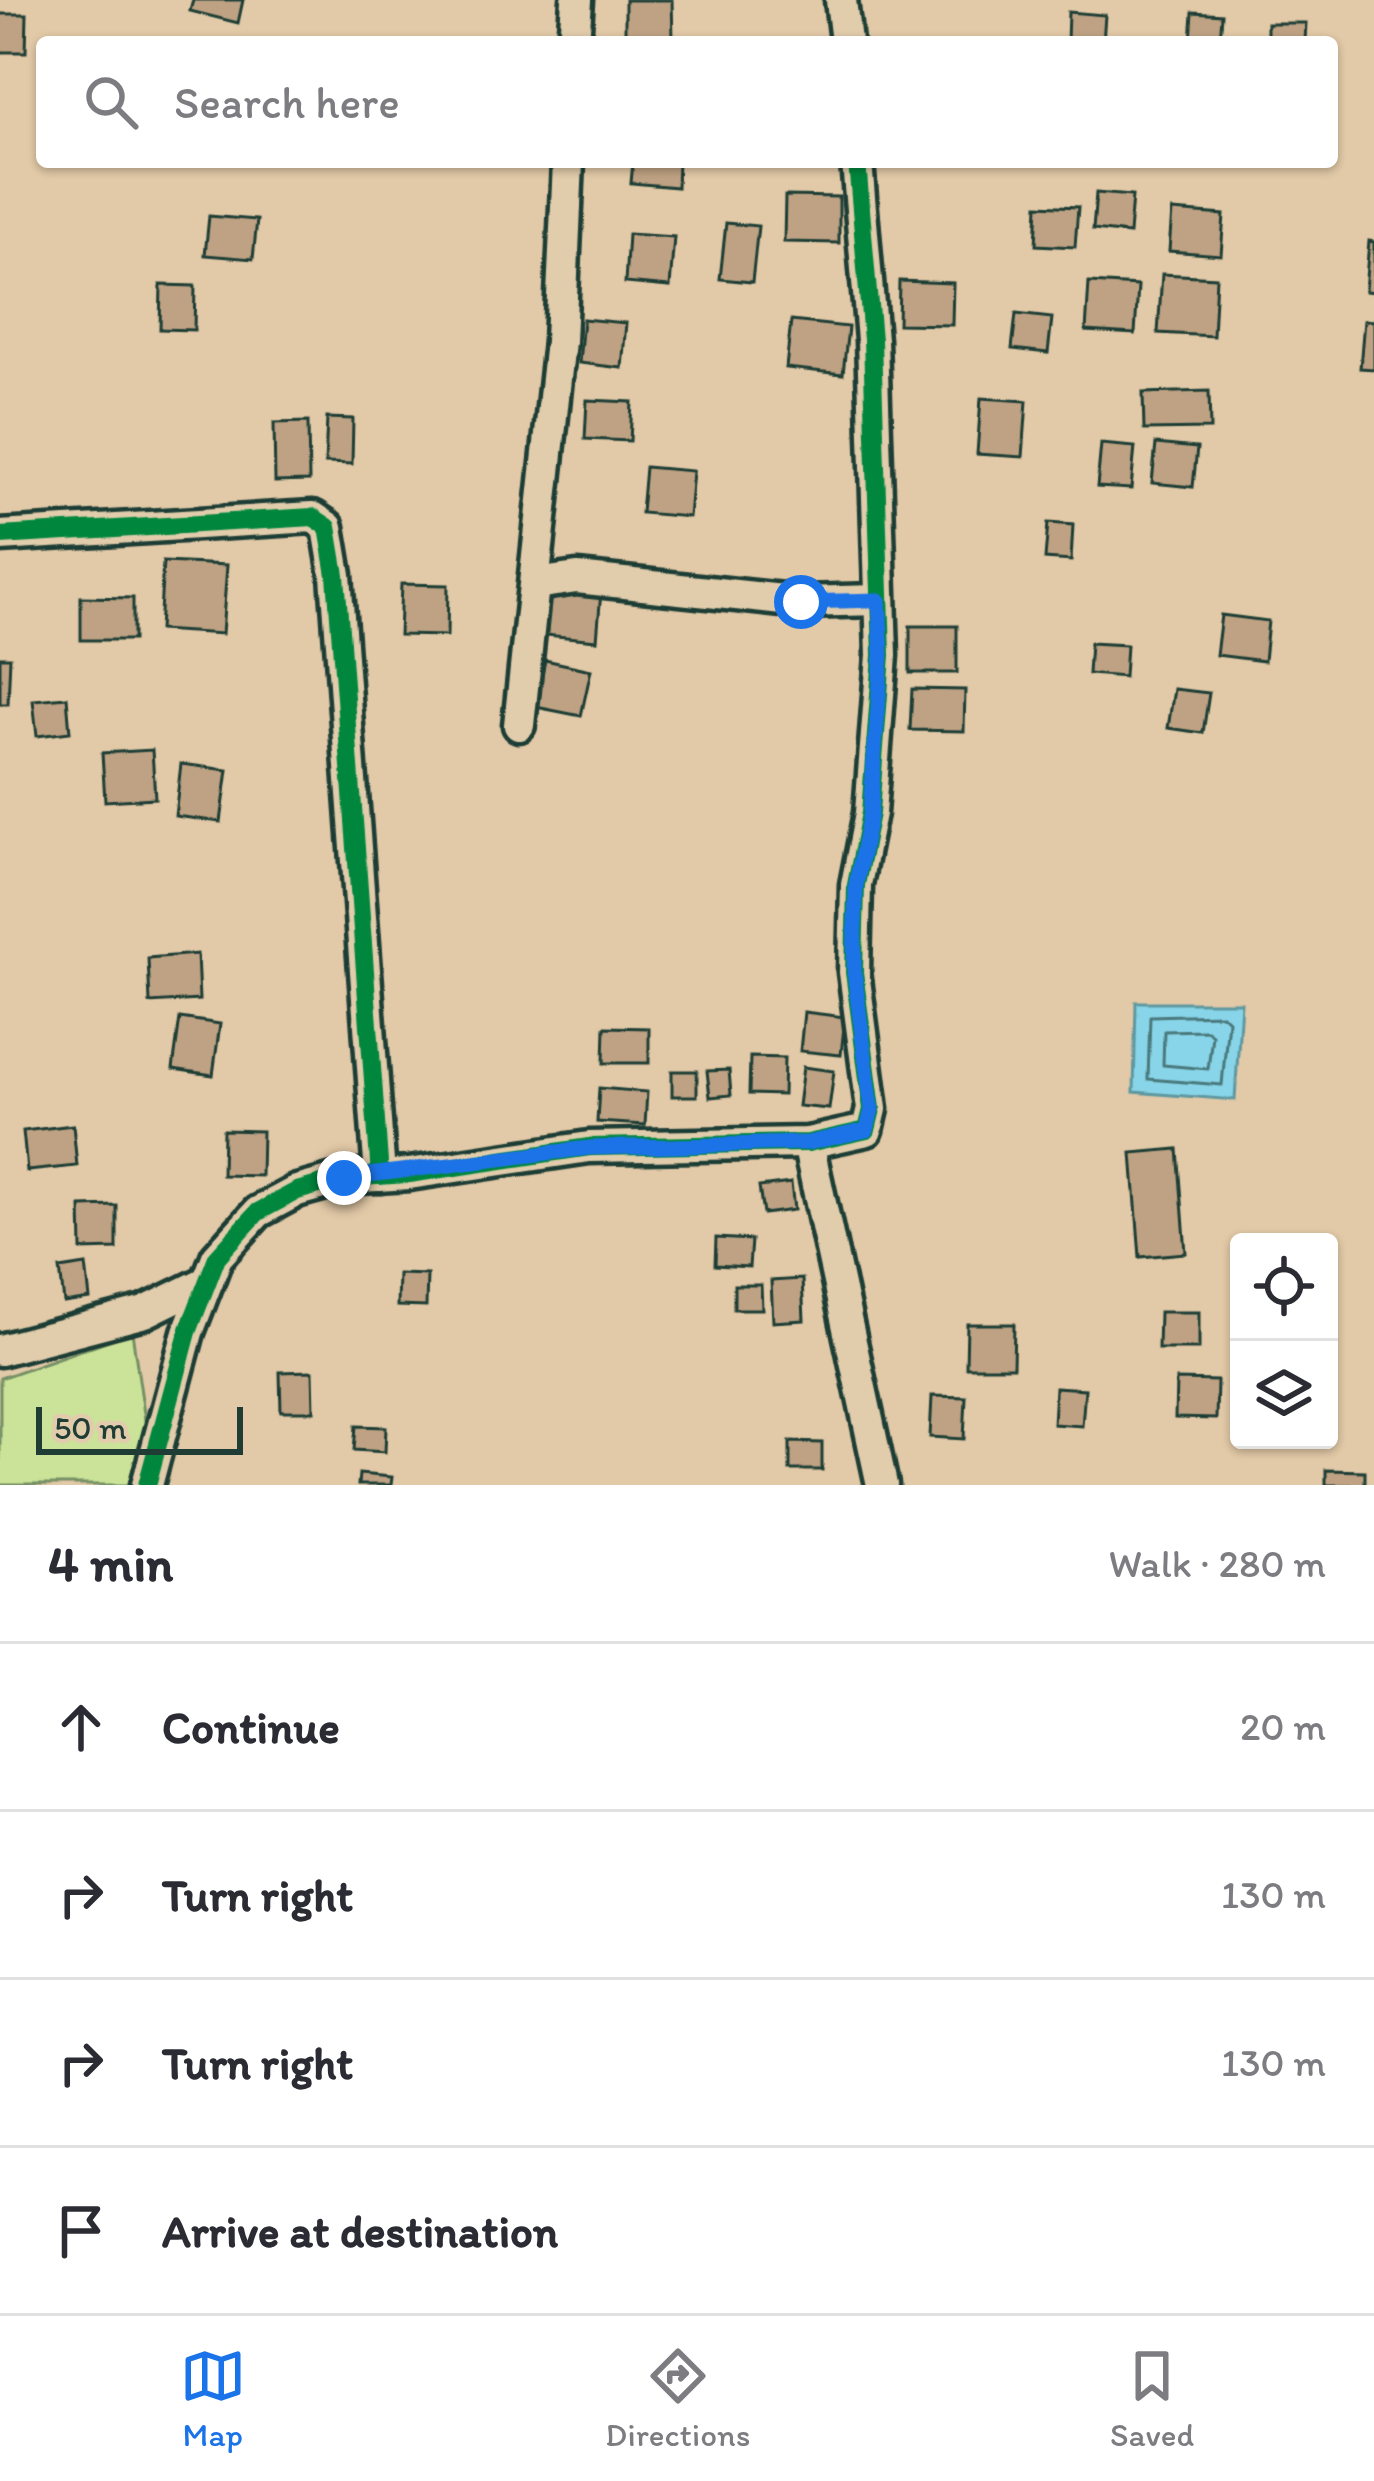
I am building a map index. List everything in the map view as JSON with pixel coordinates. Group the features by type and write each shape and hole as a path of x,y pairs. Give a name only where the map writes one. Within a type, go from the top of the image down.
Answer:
{"street":[{"path":"574,36 577,0"},
{"path":"842,0 845,36"},
{"path":"519,724 560,341 568,168"},
{"path":"147,1485 188,1332 217,1257 257,1212 297,1191 589,1148 808,1143 867,1130 872,1109 854,972 856,885 870,813 882,655 872,340 858,168"},
{"path":"0,536 314,517 328,527 336,575 380,1176"},
{"path":"536,584 578,578 801,602 879,600"},
{"path":"808,1143 846,1339 882,1485"},
{"path":"0,1350 145,1312 208,1281"}],"green space":[{"path":"132,1332 147,1434 138,1485 0,1485 0,1378"}],"water":[{"path":"1136,1002 1241,1002 1235,1100 1134,1092"}],"building":[{"path":"193,0 243,0 238,23 190,11"},
{"path":"625,0 672,0 673,36 625,36"},
{"path":"1068,12 1105,15 1103,36 1067,36"},
{"path":"1193,12 1222,14 1220,36 1191,36"},
{"path":"0,14 27,14 26,52 0,52"},
{"path":"1267,23 1306,23 1305,36 1267,36"},
{"path":"632,168 678,168 677,187 631,183"},
{"path":"1096,193 1132,196 1129,234 1093,230"},
{"path":"785,196 839,197 839,243 784,242"},
{"path":"1038,205 1078,207 1075,247 1036,245"},
{"path":"1172,211 1224,215 1221,255 1169,251"},
{"path":"209,216 257,220 253,259 205,255"},
{"path":"726,223 758,226 752,282 720,279"},
{"path":"628,234 674,237 670,287 625,283"},
{"path":"1369,241 1374,242 1374,292 1365,291"},
{"path":"1162,274 1216,277 1213,336 1158,333"},
{"path":"899,281 953,283 952,325 898,324"},
{"path":"1089,283 1138,286 1135,334 1086,331"},
{"path":"161,285 195,286 194,330 160,329"},
{"path":"1016,314 1052,318 1048,353 1012,349"},
{"path":"583,319 626,323 622,368 579,363"},
{"path":"1364,320 1374,321 1374,369 1360,368"},
{"path":"791,321 848,327 843,374 786,368"},
{"path":"1209,391 1210,429 1144,430 1143,393"},
{"path":"981,398 1027,401 1023,457 977,454"},
{"path":"587,400 632,402 630,441 585,439"},
{"path":"327,418 353,419 352,464 325,463"},
{"path":"308,422 309,481 275,482 274,423"},
{"path":"1101,444 1135,447 1131,489 1097,487"},
{"path":"1156,444 1197,448 1193,487 1152,483"},
{"path":"645,467 693,471 689,517 641,513"},
{"path":"1048,523 1073,525 1071,561 1045,559"},
{"path":"163,562 227,565 222,634 159,630"},
{"path":"401,584 448,585 447,636 399,635"},
{"path":"549,586 601,591 597,640 545,635"},
{"path":"81,597 133,598 133,640 81,640"},
{"path":"1221,615 1268,621 1264,661 1216,655"},
{"path":"910,626 957,626 957,673 910,673"},
{"path":"1090,643 1126,645 1124,677 1088,674"},
{"path":"0,657 10,657 8,704 0,704"},
{"path":"545,660 591,670 581,716 536,707"},
{"path":"912,689 965,690 964,731 910,730"},
{"path":"1174,689 1209,693 1203,733 1168,728"},
{"path":"67,697 70,732 37,736 33,700"},
{"path":"152,750 155,798 105,801 102,753"},
{"path":"181,764 228,770 221,822 175,816"},
{"path":"197,954 199,1000 150,1003 148,958"},
{"path":"804,1012 845,1017 841,1055 800,1051"},
{"path":"180,1018 220,1024 213,1075 173,1069"},
{"path":"605,1027 649,1028 649,1063 604,1063"},
{"path":"750,1057 784,1058 783,1095 749,1094"},
{"path":"803,1067 834,1071 829,1109 798,1106"},
{"path":"729,1070 731,1095 710,1097 707,1071"},
{"path":"672,1071 697,1071 697,1096 672,1096"},
{"path":"599,1088 647,1092 645,1125 597,1122"},
{"path":"73,1125 77,1166 27,1171 23,1131"},
{"path":"223,1130 262,1131 261,1176 222,1175"},
{"path":"1178,1149 1186,1253 1140,1257 1132,1153"},
{"path":"791,1183 794,1210 763,1214 759,1187"},
{"path":"117,1206 117,1249 82,1250 81,1207"},
{"path":"716,1238 751,1240 749,1267 715,1265"},
{"path":"86,1265 90,1299 64,1303 60,1269"},
{"path":"398,1274 427,1275 426,1307 397,1306"},
{"path":"802,1279 804,1320 773,1322 771,1281"},
{"path":"734,1285 761,1285 762,1309 734,1309"},
{"path":"1159,1312 1199,1312 1199,1349 1158,1349"},
{"path":"967,1324 1014,1324 1013,1367 966,1367"},
{"path":"313,1371 314,1411 281,1411 280,1372"},
{"path":"1176,1380 1217,1381 1216,1419 1175,1418"},
{"path":"1055,1387 1085,1389 1082,1426 1053,1424"},
{"path":"932,1396 966,1397 964,1439 930,1437"},
{"path":"356,1426 386,1427 385,1452 354,1450"},
{"path":"790,1442 822,1443 822,1470 790,1470"},
{"path":"1326,1470 1365,1471 1365,1485 1326,1485"},
{"path":"359,1474 392,1477 391,1485 358,1485"}],"cycle path":[{"path":"147,1485 188,1332 217,1257 258,1212 297,1191 344,1178 409,1174 589,1147 808,1143 867,1130 872,1109 854,972 856,885 870,813 882,655 872,340 858,168"},
{"path":"0,536 313,517 328,527 336,575 380,1176"}],"route":[{"path":"344,1178 409,1174 589,1148 808,1143 867,1130 872,1109 865,1022 854,972 856,885 870,813 882,655 879,600 801,602"}]}
